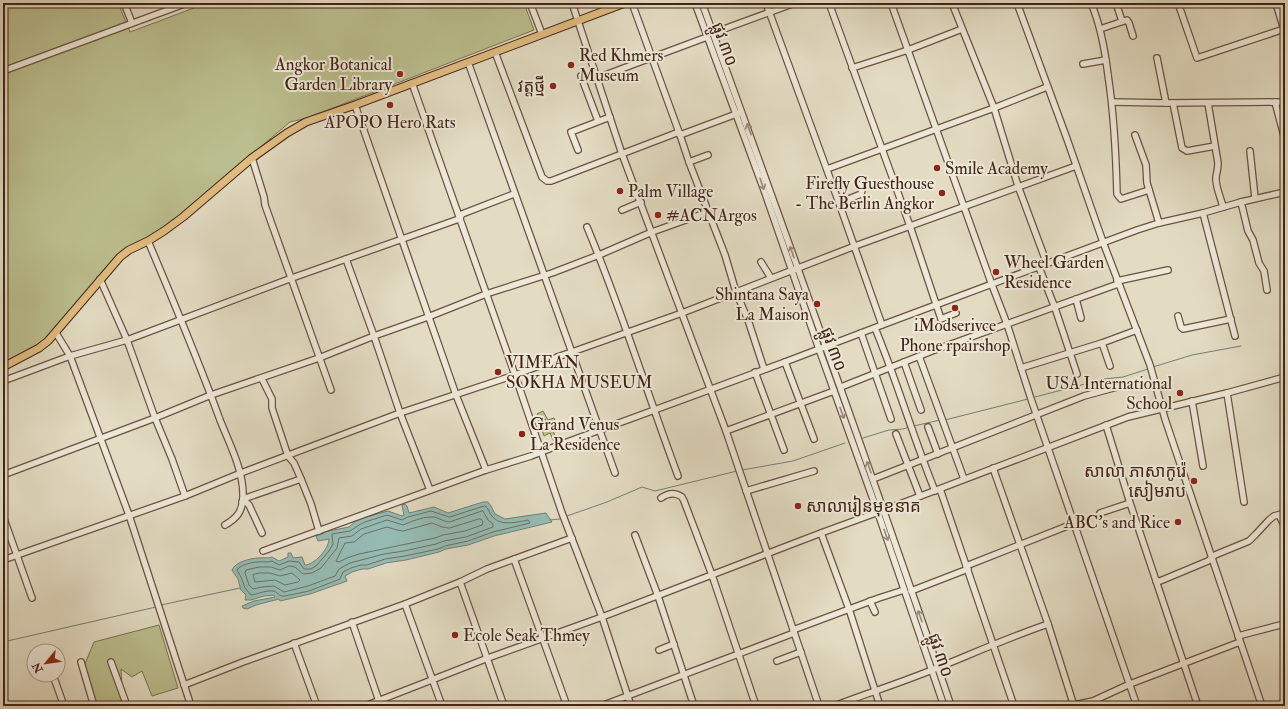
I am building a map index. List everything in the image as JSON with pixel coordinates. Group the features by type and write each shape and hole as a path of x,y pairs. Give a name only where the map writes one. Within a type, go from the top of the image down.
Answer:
{"main road":[{"path":"3,367 39,348 48,341 120,257 129,250 164,231 183,217 252,158 287,133 306,122 356,105 625,3"}],"street":[{"path":"124,3 132,23"},
{"path":"3,71 186,3"},
{"path":"530,3 542,34"},
{"path":"572,3 622,154 726,431 739,474 746,490 819,706"},
{"path":"632,3 680,133 689,162 725,255 736,292 748,320 764,369"},
{"name":"ផ្លូវ ៣០","path":"695,3 736,114 904,590 951,706"},
{"name":"ផ្លូវ ៣០","path":"702,3 884,510 935,669 944,706"},
{"path":"766,3 855,246 882,325"},
{"path":"713,33 795,3"},
{"path":"829,3 883,149 941,319 956,314"},
{"path":"891,3 1007,324 1138,706"},
{"path":"952,3 994,108 1018,186 1047,264"},
{"path":"1017,3 1118,283 1150,365 1165,419 1262,706"},
{"path":"1092,3 1100,29 1112,102 1117,194 1121,199 1149,190"},
{"path":"1116,3 1122,21"},
{"path":"1178,3 1197,58 1284,31 1284,21 1276,3"},
{"path":"1100,29 1127,20 1133,36"},
{"path":"852,68 908,50 962,29"},
{"path":"597,78 707,37"},
{"path":"496,52 542,177 547,181 551,181 680,133 742,112"},
{"path":"1157,58 1166,103"},
{"path":"1083,64 1106,60"},
{"path":"468,62 615,473"},
{"path":"581,76 598,121"},
{"path":"412,83 515,374 562,513 602,617 632,706"},
{"path":"827,169 1048,87"},
{"path":"1112,102 1285,102"},
{"path":"1208,102 1218,171 1216,177 1223,207"},
{"path":"1275,102 1284,136"},
{"path":"1173,103 1182,148 1187,151 1215,146"},
{"path":"356,105 428,317 456,395 486,470"},
{"path":"578,150 571,132 610,117"},
{"path":"1135,135 1146,165 1147,183 1159,223"},
{"path":"1250,151 1255,198"},
{"path":"689,162 708,155"},
{"path":"252,158 265,205 331,390"},
{"path":"3,560 185,496 241,473 400,414 682,313 855,246 1076,166"},
{"path":"839,204 861,194 862,190 860,185"},
{"path":"263,551 654,411 1103,242 1159,223 1204,213 1255,198 1285,192"},
{"path":"3,381 70,356 127,340 292,278 459,219 462,214 514,194"},
{"path":"622,210 640,202"},
{"path":"1241,202 1248,231 1253,240 1259,265 1264,271 1267,290"},
{"path":"3,475 101,439 211,395 319,358 486,294 599,255 652,232 708,212"},
{"path":"1204,213 1235,336"},
{"path":"587,227 599,255 678,476"},
{"path":"148,241 181,319 241,473 242,500 240,511 235,519 225,525"},
{"path":"346,259 400,414 430,490"},
{"path":"761,262 771,278"},
{"path":"1039,266 1077,374"},
{"path":"841,387 919,356 1055,308 1118,283 1168,270"},
{"path":"100,279 127,340 185,496"},
{"path":"1076,300 1081,318"},
{"path":"1178,316 1183,329 1231,319"},
{"path":"875,328 891,367 923,460 937,490 967,568 1014,706"},
{"path":"1021,368 1137,330"},
{"path":"56,333 70,356 129,515 191,706"},
{"path":"861,333 890,419"},
{"path":"1102,342 1110,366"},
{"path":"919,356 954,448 964,480"},
{"path":"785,362 814,439"},
{"path":"904,362 921,410"},
{"path":"755,372 784,450"},
{"path":"365,706 488,658 658,596 1128,417 1285,377"},
{"path":"262,378 272,399 272,408 288,456 294,463 301,478 319,531"},
{"path":"873,479 1084,396 1117,387"},
{"path":"726,431 834,391"},
{"path":"1227,393 1244,502"},
{"path":"1192,401 1203,466"},
{"path":"1106,425 1130,503 1198,706"},
{"path":"928,427 938,454"},
{"path":"896,434 920,496"},
{"path":"993,468 1048,624 1072,706 1093,701 1130,684 1240,642"},
{"path":"746,490 814,471"},
{"path":"242,500 301,478"},
{"path":"661,498 667,494 679,495 682,497 712,575 756,706"},
{"path":"242,500 249,505 262,533"},
{"path":"1100,513 1130,503"},
{"path":"1156,581 1160,581 1193,568 1208,561 1212,557 1249,541 1274,516 1282,514 1285,527"},
{"path":"3,516 32,598"},
{"path":"911,591 1075,522"},
{"path":"821,533 880,706"},
{"path":"635,535 658,596 694,706"},
{"path":"184,685 294,643 405,604 460,582 487,569 572,538"},
{"path":"514,559 567,706"},
{"path":"460,582 504,706"},
{"path":"601,706 684,676 848,609 904,590"},
{"path":"870,601 875,612"},
{"path":"405,604 442,706"},
{"path":"352,622 379,701"},
{"path":"834,706 874,690 935,669 1048,624"},
{"path":"1238,636 1284,624"},
{"path":"294,643 317,706"},
{"path":"659,650 674,644"},
{"path":"777,661 801,652"},
{"path":"81,662 94,706"},
{"path":"112,662 127,706"},
{"path":"56,683 64,706"}],"green space":[{"path":"3,3 118,3 130,32 207,3 524,3 534,30 307,118 290,122 251,155 183,217 129,250 56,333 3,367"},
{"path":"543,411 548,420 554,418 557,427 553,424 554,429 551,429 554,433 556,442 553,440 550,433 544,436 541,427 548,425 545,419 539,421 537,414"},
{"path":"159,625 178,688 152,696 142,671 132,677 121,669 123,705 96,706 84,666 94,642"}],"water":[{"path":"483,502 488,502 495,514 505,519 546,513 552,522 494,536 468,545 446,549 406,560 386,563 368,569 362,569 345,576 347,581 310,594 280,601 279,599 247,609 243,608 242,606 254,601 275,597 274,595 264,596 251,600 245,600 246,595 241,590 238,579 232,570 236,565 244,561 256,558 272,557 279,561 288,557 288,553 291,553 293,558 302,557 305,565 317,559 327,547 329,539 318,541 316,536 324,532 349,527 356,521 363,518 388,511 402,516 404,515 402,505 405,504 409,513 434,507 448,513"}],"waterway":[{"path":"1153,367 1192,355 1241,346"},
{"path":"1035,397 1104,379 1123,377 1148,369"},
{"path":"945,420 1028,399"},
{"path":"914,426 940,420"},
{"path":"863,438 889,430 909,427"},
{"path":"742,470 793,461 845,443"},
{"path":"567,516 607,502 642,487 655,491 737,471"},
{"path":"550,520 560,519"},
{"path":"161,605 240,588"},
{"path":"3,642 156,607"}],"place":[{"name":"Red Khmers Museum","path":"571,65"},
{"name":"Angkor Botanical Garden Library","path":"400,74"},
{"name":"វត្តថ្មី","path":"553,86"},
{"name":"APOPO Hero Rats","path":"390,105"},
{"name":"Smile Academy","path":"937,168"},
{"name":"Palm Village","path":"620,191"},
{"name":"Firefly Guesthouse - The Berlin Angkor","path":"942,193"},
{"name":"#ACNArgos","path":"658,215"},
{"name":"Wheel Garden Residence","path":"996,272"},
{"name":"Shintana Saya La Maison","path":"817,304"},
{"name":"iModserivce Phone rpairshop","path":"955,308"},
{"name":"VIMEAN SOKHA MUSEUM","path":"498,372"},
{"name":"USA International School","path":"1180,393"},
{"name":"Grand Venus La Residence","path":"522,434"},
{"name":"សាលា ភាសាកូរ៉េ សៀមរាប","path":"1194,481"},
{"name":"សាលារៀនមុខនាគ","path":"798,506"},
{"name":"ABC's and Rice","path":"1178,522"},
{"name":"Ecole Seak Thmey","path":"455,635"}]}
